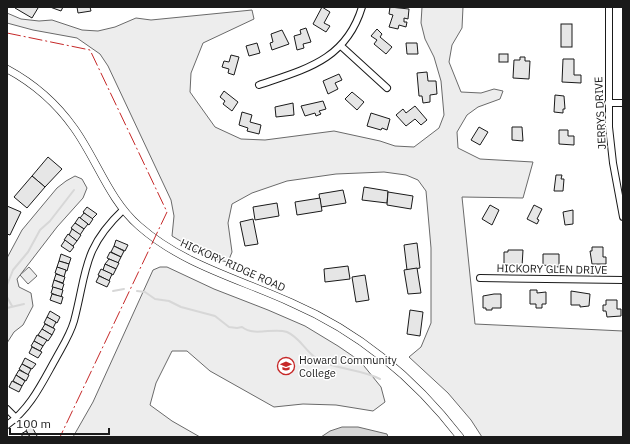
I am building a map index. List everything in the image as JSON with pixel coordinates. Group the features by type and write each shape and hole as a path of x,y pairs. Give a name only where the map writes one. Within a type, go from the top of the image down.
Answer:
{"street":[{"path":"259,85 306,69 322,61 341,46 354,27 362,7"},
{"name":"JERRYS DRIVE","path":"609,7 608,103 613,163 623,217"},
{"path":"341,46 387,88"},
{"name":"HICKORY RIDGE ROAD","path":"7,69 35,88 66,118 75,129 107,187 123,210 139,226 173,251 195,262 293,303 321,317 366,345 413,384 433,404 460,437"},
{"path":"608,103 623,103"},
{"path":"7,425 16,418 37,391 71,332 83,276 94,247 104,230 123,210"},
{"name":"HICKORY GLEN DRIVE","path":"480,278 623,280"},
{"path":"7,409 16,418"}],"shaded area":[{"path":"422,7 463,7 462,28 452,45 449,62 461,92 481,93 494,89 503,91 500,99 478,107 467,115 457,132 458,148 480,159 533,162 523,198 462,197 475,324 623,331 623,437 482,437 471,420 448,393 409,357 421,347 431,323 431,248 426,191 418,180 406,175 384,172 336,174 287,181 252,193 232,204 228,223 232,252 228,262 209,258 172,236 174,216 171,200 108,66 100,54 77,38 33,30 7,23 7,13 21,19 39,21 52,20 82,30 98,31 115,27 136,18 151,20 252,10 254,19 203,43 191,73 190,92 215,127 241,139 265,140 334,131 380,141 395,146 414,147 439,128 444,115 441,81 434,57 425,39 421,23"},
{"path":"75,176 82,179 87,188 83,198 57,227 17,279 19,287 31,293 33,306 23,325 14,332 7,343 7,258 22,230 57,188"},
{"path":"29,267 37,276 28,284 20,275"},
{"path":"160,267 167,267 214,289 305,326 360,361 381,387 385,402 373,411 336,405 303,404 274,407 210,371 187,351 172,351 156,383 150,405 172,421 200,437 73,437 93,402 153,270"},
{"path":"342,427 358,427 387,434 388,437 321,437 330,431"}],"building":[{"path":"50,7 63,7 61,11"},
{"path":"77,7 90,7 91,11 78,13"},
{"path":"322,7 330,12 324,23 330,26 326,32 313,24"},
{"path":"390,7 409,9 408,19 404,18 404,22 407,22 406,27 399,25 398,29 389,27 393,15 389,14"},
{"path":"15,8 38,8 32,18"},
{"path":"561,24 572,24 572,47 561,47"},
{"path":"306,28 311,42 303,44 304,48 297,50 294,36 301,34 300,30"},
{"path":"377,29 382,34 380,37 392,47 386,54 374,44 377,40 371,36"},
{"path":"282,30 289,44 272,50 270,43 273,42 271,34"},
{"path":"257,43 260,53 249,56 246,46"},
{"path":"406,43 417,43 418,54 407,54"},
{"path":"499,54 508,54 508,62 499,62"},
{"path":"231,55 239,57 234,75 228,73 229,69 222,67 224,61 229,62"},
{"path":"520,57 525,57 525,61 530,61 529,79 513,78 514,60 520,60"},
{"path":"563,59 574,59 574,75 581,75 581,83 562,82"},
{"path":"427,72 428,81 436,81 437,94 430,95 430,102 423,103 422,96 419,96 417,73"},
{"path":"339,74 342,80 335,83 338,89 328,94 323,81"},
{"path":"224,91 238,102 232,111 223,104 225,101 220,97"},
{"path":"352,92 364,102 357,110 345,99"},
{"path":"555,95 564,96 565,109 563,109 563,113 554,112"},
{"path":"323,101 326,109 319,111 321,114 316,116 315,113 305,116 301,106"},
{"path":"293,103 294,115 276,117 275,107"},
{"path":"415,106 427,120 421,125 415,119 406,126 396,115 403,109 406,113"},
{"path":"242,112 252,115 250,122 261,125 259,134 247,131 248,128 239,125"},
{"path":"371,113 390,119 387,130 367,126"},
{"path":"479,127 488,132 480,145 471,140"},
{"path":"512,127 522,127 523,141 512,140"},
{"path":"559,130 568,130 568,136 574,136 574,145 559,144"},
{"path":"48,157 62,169 45,187 32,176"},
{"path":"556,175 562,175 561,179 564,179 563,191 554,191"},
{"path":"32,176 45,187 27,208 14,197"},
{"path":"364,187 388,191 387,203 362,200"},
{"path":"343,190 346,203 321,207 319,194"},
{"path":"388,192 413,196 411,209 387,205"},
{"path":"320,198 322,211 297,215 295,202"},
{"path":"277,203 279,216 255,220 253,207"},
{"path":"490,205 499,210 492,225 482,219"},
{"path":"534,205 542,209 537,219 539,220 537,224 527,219"},
{"path":"7,206 21,212 10,235 7,234"},
{"path":"87,207 97,214 92,219 83,212"},
{"path":"573,210 573,224 565,225 563,212"},
{"path":"84,213 93,219 89,225 80,218"},
{"path":"79,217 88,224 84,229 75,223"},
{"path":"253,219 258,244 245,246 240,222"},
{"path":"75,223 84,229 80,235 71,228"},
{"path":"72,229 81,235 77,241 69,235"},
{"path":"68,234 77,241 73,246 64,240"},
{"path":"65,240 74,247 70,252 61,246"},
{"path":"116,240 128,245 125,251 114,246"},
{"path":"417,243 420,268 407,270 404,245"},
{"path":"114,246 124,251 121,257 111,252"},
{"path":"592,247 603,247 603,257 606,257 606,264 592,264 590,251 592,251"},
{"path":"508,250 523,250 522,267 504,264 504,252 508,252"},
{"path":"110,252 121,257 118,263 107,258"},
{"path":"61,254 71,258 69,264 59,261"},
{"path":"543,254 559,254 559,267 543,265"},
{"path":"109,259 119,263 116,269 105,264"},
{"path":"59,261 69,264 67,271 57,267"},
{"path":"105,264 116,269 113,275 103,270"},
{"path":"348,266 350,279 325,282 324,269"},
{"path":"57,267 66,270 64,277 55,273"},
{"path":"417,268 421,293 408,294 404,270"},
{"path":"101,269 112,274 109,281 98,275"},
{"path":"56,274 65,277 63,283 54,280"},
{"path":"365,275 369,300 356,302 352,277"},
{"path":"99,276 110,281 107,287 96,282"},
{"path":"54,280 64,284 62,290 52,287"},
{"path":"53,287 63,290 61,297 51,293"},
{"path":"530,290 537,290 537,293 546,292 546,304 542,304 542,308 536,308 536,304 530,304"},
{"path":"571,291 590,294 589,306 580,307 580,305 571,305"},
{"path":"52,294 63,297 61,304 50,300"},
{"path":"501,294 501,308 486,310 486,308 483,308 483,296"},
{"path":"606,300 617,300 617,309 621,309 621,316 607,317 606,311 603,311 603,305 606,305"},
{"path":"410,310 423,312 420,336 407,334"},
{"path":"50,311 60,317 57,323 47,317"},
{"path":"47,317 56,322 53,328 44,323"},
{"path":"45,324 55,329 52,335 42,329"},
{"path":"42,329 52,335 48,341 38,335"},
{"path":"37,335 47,340 43,346 34,341"},
{"path":"34,341 43,346 40,351 31,346"},
{"path":"32,347 42,352 38,358 29,353"},
{"path":"25,358 36,364 32,369 22,364"},
{"path":"22,364 31,369 28,375 19,369"},
{"path":"19,370 29,375 26,381 16,375"},
{"path":"16,375 25,381 22,386 13,381"},
{"path":"12,381 22,386 19,392 9,387"},
{"path":"31,425 37,436 36,437 30,437 26,430"},
{"path":"26,431 30,437 23,437 21,434"}],"waterway":[{"path":"7,285 13,270 28,252 40,230 50,221 74,190"},
{"path":"113,291 124,289"},
{"path":"137,291 145,292 155,299 169,301 181,307 215,316 229,327 242,327 247,330 258,332 287,332 296,338 310,354 319,360 334,366 365,373 380,379"},
{"path":"7,297 12,306"},
{"path":"7,308 24,304"}],"power":[{"path":"7,33 90,50 167,212 60,437"}],"place":[{"name":"Howard Community College","path":"286,366"}]}
